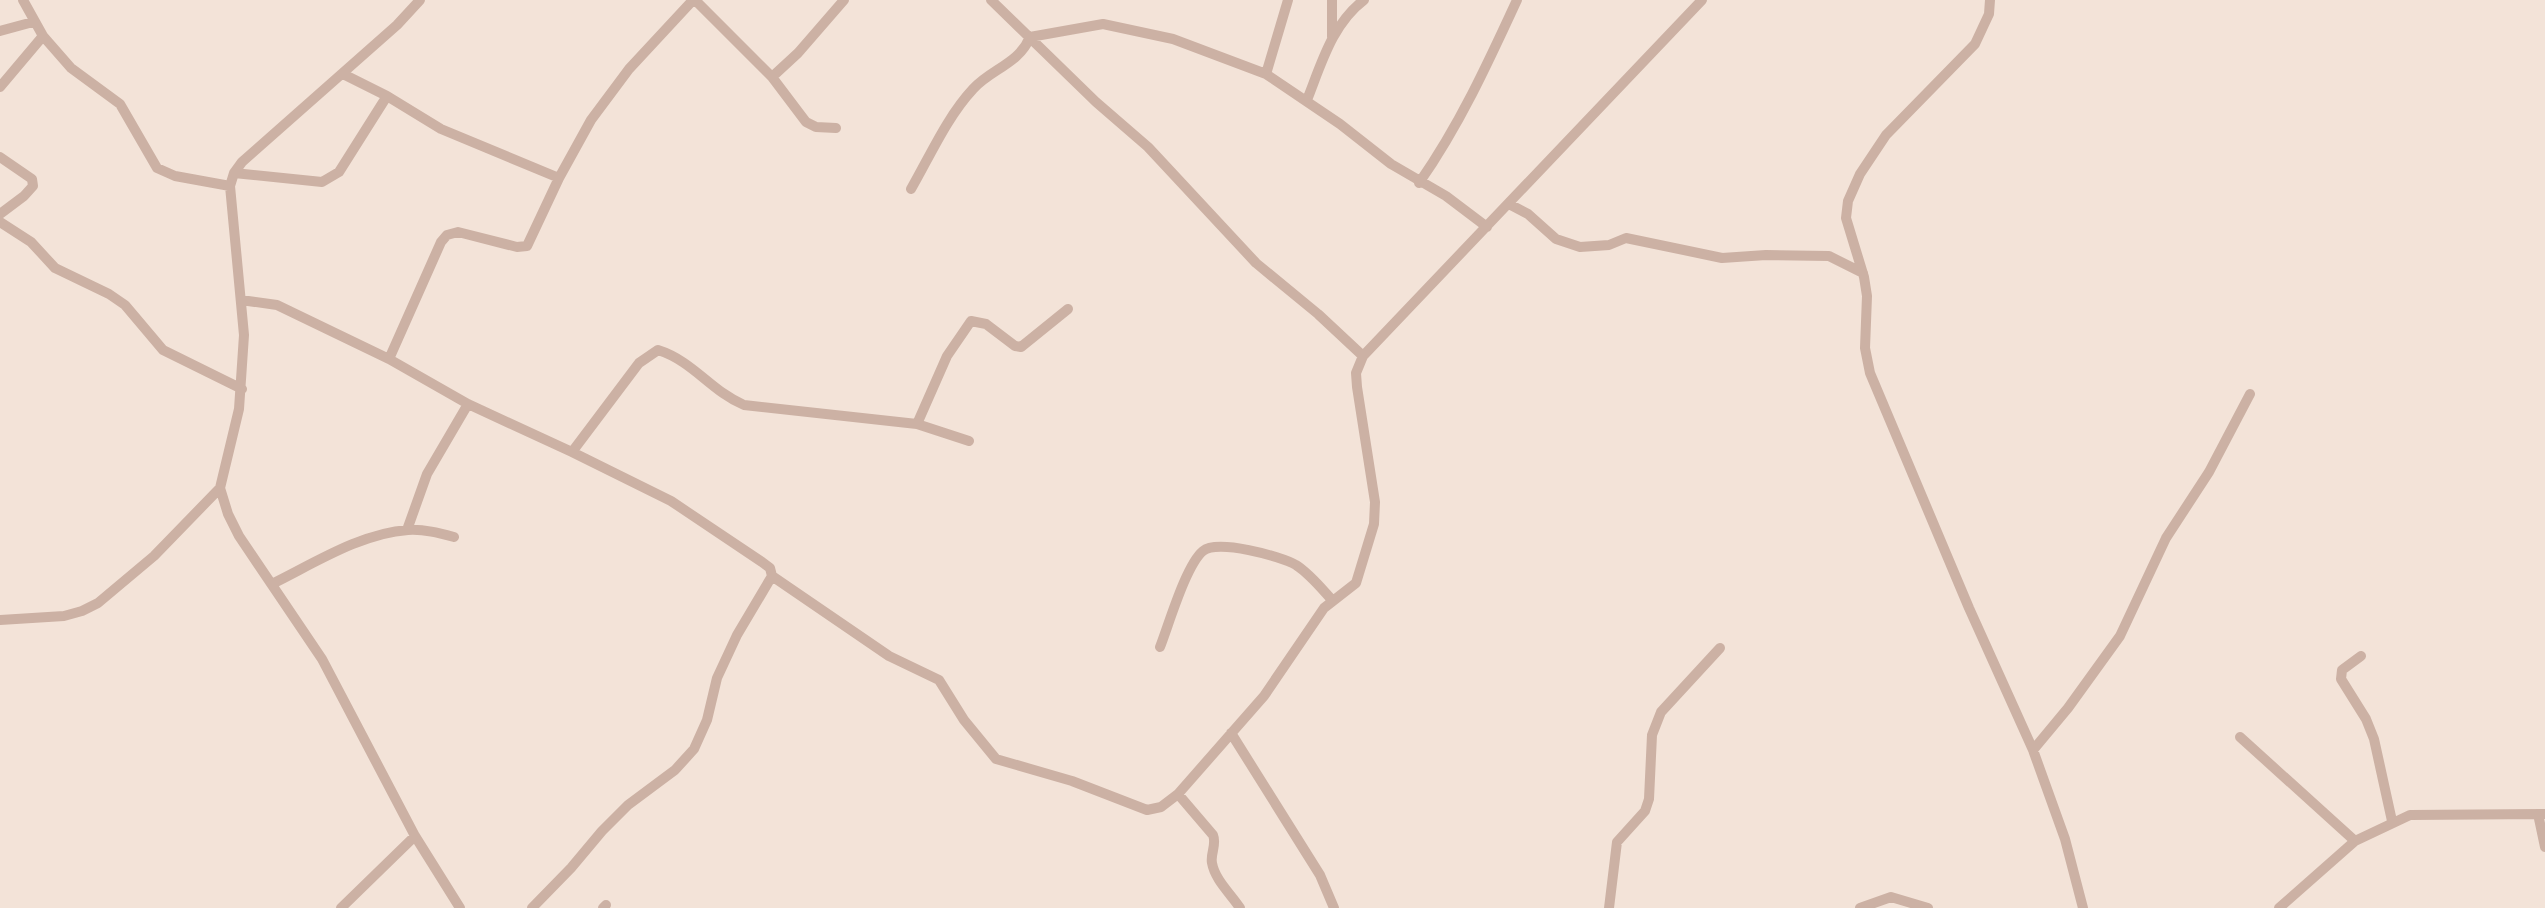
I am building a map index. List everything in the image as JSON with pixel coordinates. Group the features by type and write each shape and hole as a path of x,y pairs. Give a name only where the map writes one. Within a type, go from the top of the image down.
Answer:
{"street":[{"path":"23,0 42,36 71,68 120,104 157,168 176,176 230,186"},
{"path":"420,0 343,74 242,162 234,173 230,186 244,335 242,389 220,488 228,514 239,537 322,659 415,836 460,908"},
{"path":"389,359 441,243 447,235 458,232 517,247 527,246 559,178 591,120 629,69 694,0 772,77 806,122 816,127 836,128"},
{"path":"772,77 798,53 844,0"},
{"path":"991,0 1096,102 1148,147 1249,256 1318,314 1363,356"},
{"path":"1266,74 1288,0"},
{"path":"1332,0 1332,38"},
{"path":"1307,100 1332,38 1350,11 1364,0"},
{"path":"1419,183 1438,156 1482,77 1517,0"},
{"path":"241,300 277,305 389,359 468,404 671,501 762,562 770,568 772,576 889,656 939,680 964,720 996,759 1072,781 1147,810 1161,807 1178,794 1264,696 1324,608 1356,583 1374,524 1372,477 1356,373 1363,356 1702,0"},
{"path":"1990,0 1989,14 1975,44 1886,135 1860,174 1848,201 1846,218 1863,273 1867,296 1865,348 1870,373 1960,588 2033,750 2065,839 2083,908"},
{"path":"0,31 33,22"},
{"path":"1030,37 1103,24 1173,39 1266,74 1307,100 1419,183 1446,196 1487,227"},
{"path":"0,87 42,36"},
{"path":"911,189 967,97 988,75 1017,58 1025,49 1030,37"},
{"path":"343,74 387,96 441,129 559,178"},
{"path":"234,173 322,182 329,179 339,172 387,96"},
{"path":"0,157 26,173 32,179 33,186 24,196 0,214"},
{"path":"1509,204 1528,214 1556,239 1580,247 1609,245 1626,238 1722,258 1766,255 1829,256 1863,273"},
{"path":"0,222 26,237 55,268 109,294 125,305 163,350 242,389"},
{"path":"917,424 947,356 971,321 986,324 1015,346 1021,347 1068,309"},
{"path":"572,452 639,363 658,350 677,356 729,399 744,405 917,424 969,441"},
{"path":"2033,750 2068,708 2120,636 2166,538 2209,472 2250,394"},
{"path":"407,530 427,474 468,404"},
{"path":"0,620 64,616 82,612 98,603 154,556 220,488"},
{"path":"272,584 360,542 407,530 424,530 454,537"},
{"path":"1160,647 1194,561 1210,546 1222,545 1287,560 1308,573 1332,600"},
{"path":"532,908 571,868 608,824 628,805 675,770 694,749 706,720 717,678 732,645 772,576"},
{"path":"1609,908 1617,842 1645,811 1648,799 1652,735 1655,723 1661,712 1719,648"},
{"path":"2361,656 2342,670 2341,679 2374,739 2392,821"},
{"path":"1231,733 1320,875 1334,908"},
{"path":"2240,737 2355,841"},
{"path":"1178,794 1213,835 1215,840 1211,857 1214,870 1240,908"},
{"path":"2279,908 2355,841 2410,814 2542,814 2545,847"},
{"path":"341,908 415,836"},
{"path":"1860,908 1891,897 1928,908"}]}
